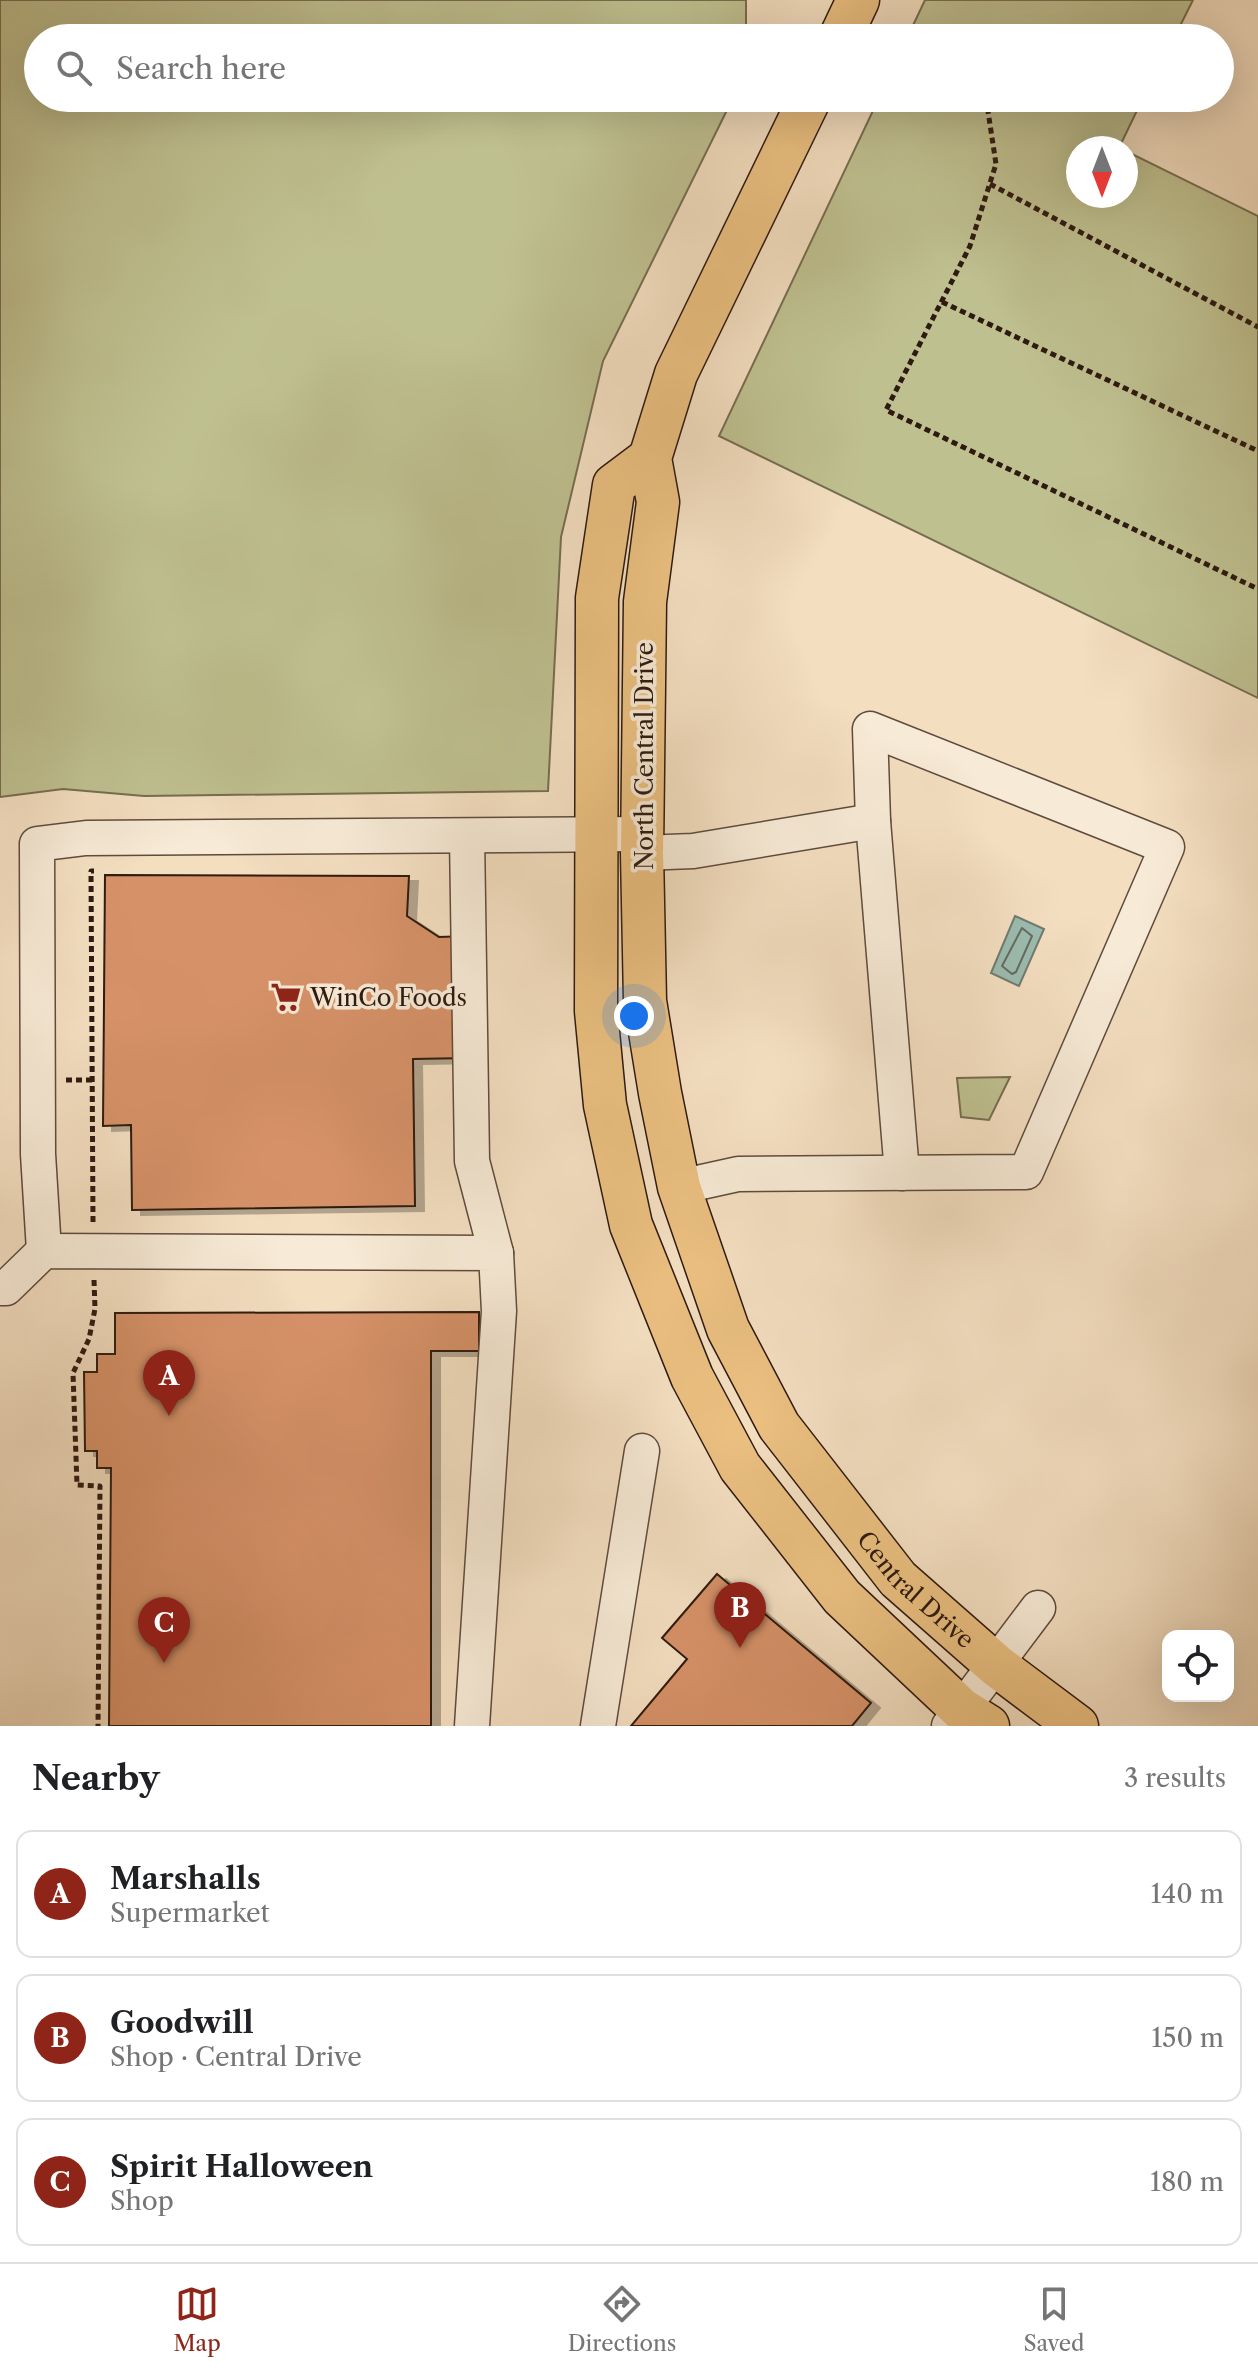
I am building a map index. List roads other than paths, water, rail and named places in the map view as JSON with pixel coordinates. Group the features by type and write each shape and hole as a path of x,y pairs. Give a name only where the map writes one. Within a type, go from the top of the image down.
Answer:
{"main road":[{"path":"847,24 858,0"},
{"name":"North Central Drive","path":"779,1426 728,1329 679,1187 645,1001 642,843 645,602 658,502 650,458 676,374 803,112"},
{"path":"650,458 614,485 597,598 596,1011 605,1105 631,1225 692,1377 740,1467 842,1597 966,1720"},
{"name":"Central Drive","path":"779,1426 898,1579 997,1666 1077,1726"}],"street":[{"path":"679,1187 738,1174 902,1173 1026,1172 1167,847 870,729 873,821 902,1173"},
{"path":"44,1251 38,1154 37,844 86,838 596,836 693,851 873,821"},
{"path":"467,836 472,1161 496,1253 499,1311 472,1726"},
{"path":"0,1288 6,1288 44,1251 496,1253"},
{"path":"598,1726 642,1451"},
{"path":"966,1720 997,1666 1038,1608"}],"water":[{"path":"1015,916 1044,929 1019,986 991,973"}],"place":[{"name":"WinCo Foods","path":"286,997"},
{"name":"Marshalls","path":"169,1416"},
{"name":"Goodwill","path":"740,1648"},
{"name":"Spirit Halloween","path":"164,1663"}]}
